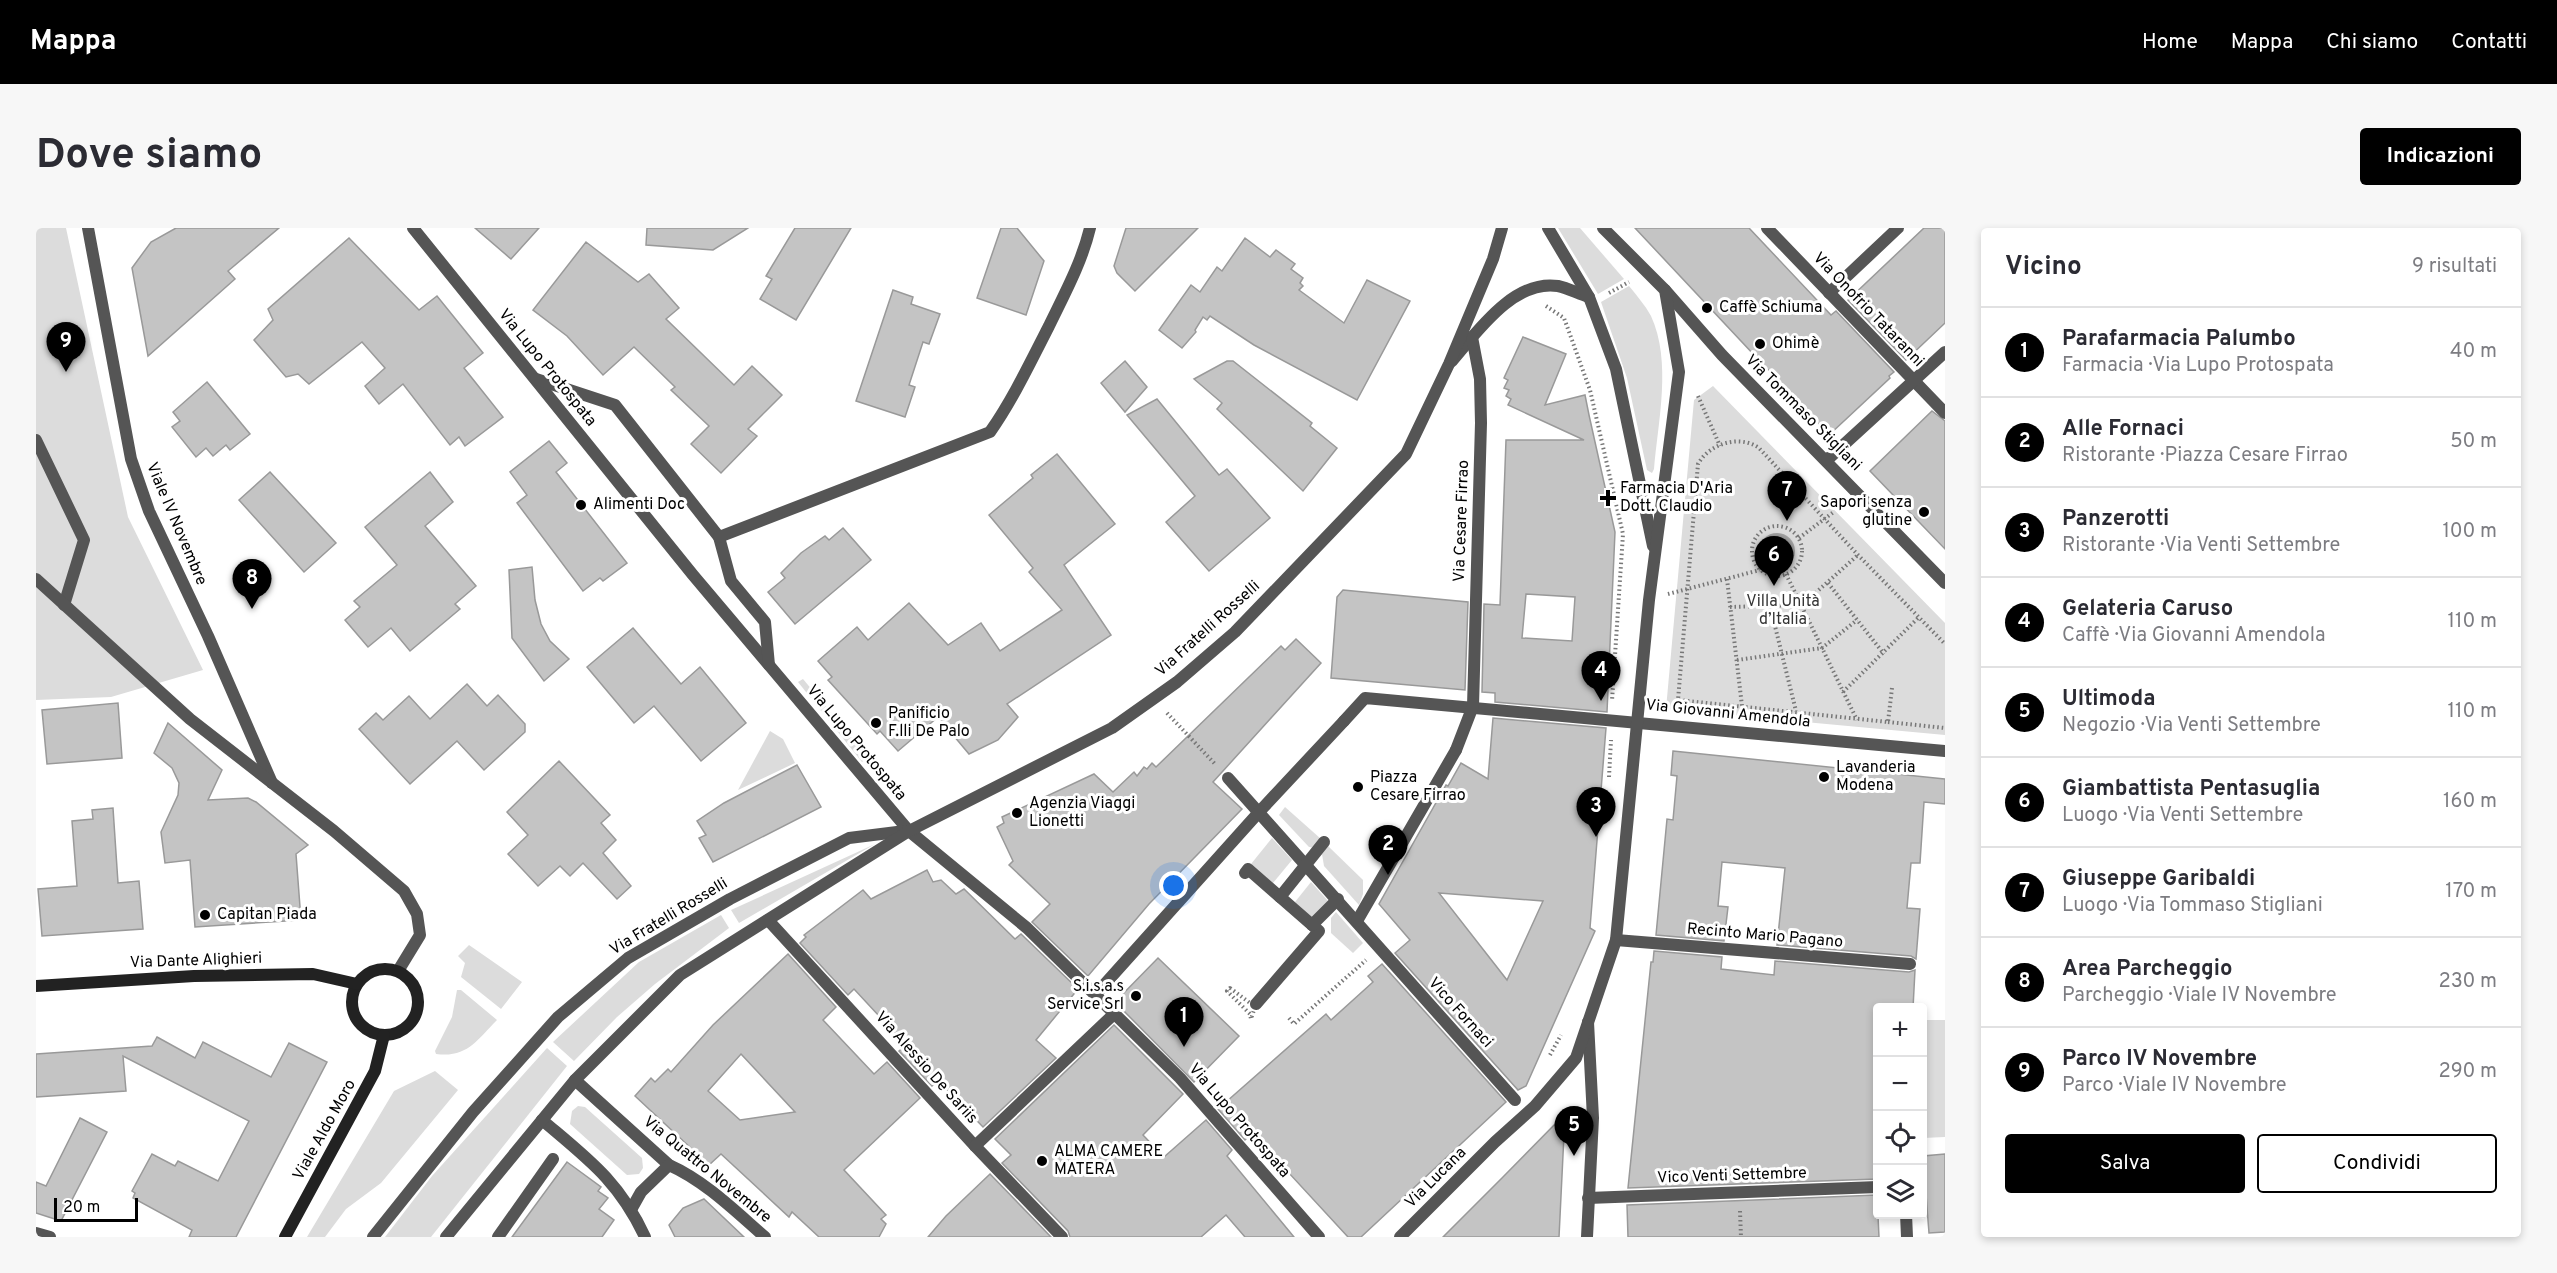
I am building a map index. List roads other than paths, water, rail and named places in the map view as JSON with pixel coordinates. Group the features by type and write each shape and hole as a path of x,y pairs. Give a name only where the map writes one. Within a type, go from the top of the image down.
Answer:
{"main road":[{"path":"375,970 398,971 414,986 418,997 413,1019 405,1028 395,1033 384,1035 373,1032 363,1026 352,1006 357,984 364,976 375,970"},
{"name":"Via Dante Alighieri","path":"36,986 194,975 313,974 357,984"},
{"name":"Viale Aldo Moro","path":"285,1237 375,1071 384,1035"}],"street":[{"name":"Viale IV Novembre","path":"88,228 131,459 149,511 208,636 272,783"},
{"name":"Via Lupo Protospata","path":"413,228 769,665 909,831 1027,928 1180,1078 1319,1237"},
{"path":"719,537 990,432 1010,403 1063,298 1086,245 1090,228"},
{"name":"Via Fratelli Rosselli","path":"446,1237 574,1080 680,975 909,831 1112,728 1177,682 1235,632 1406,454 1449,364 1493,259 1502,228"},
{"path":"1548,228 1589,297 1616,369 1655,556"},
{"name":"Via Tommaso Stigliani","path":"1603,228 1945,583"},
{"name":"Via Onofrio Tataranni","path":"1767,228 1945,414"},
{"path":"1829,293 1898,228"},
{"name":"Via Fratelli Rosselli","path":"1449,364 1485,322 1520,292 1539,286 1558,286 1589,297"},
{"path":"1587,1237 1593,1118 1588,1019 1616,940 1649,600 1679,372 1665,290"},
{"name":"Via Cesare Firrao","path":"1357,921 1456,750 1473,706 1481,423 1480,379 1472,337"},
{"path":"1827,460 1945,352"},
{"path":"534,378 615,405 719,537 731,581 765,622 769,665"},
{"path":"36,440 84,540 64,605"},
{"name":"Viale IV Novembre","path":"36,579 190,719 334,831 404,891 417,915 420,935 398,971"},
{"path":"1095,995 1365,698 1473,706"},
{"name":"Via Giovanni Amendola","path":"1473,706 1945,751"},
{"path":"1228,777 1357,921"},
{"name":"Via Fratelli Rosselli","path":"373,1237 473,1112 558,1017 628,958 730,899 849,838 909,831"},
{"path":"1280,897 1324,842"},
{"path":"1245,873 1248,869 1319,931 1256,1004"},
{"path":"1312,925 1338,899"},
{"name":"Via Alessio De Sariis","path":"768,920 975,1146 1062,1237"},
{"name":"Vico Fornaci","path":"1357,921 1515,1100"},
{"name":"Recinto Mario Pagano","path":"1616,940 1910,964"},
{"path":"975,1146 1114,1014"},
{"name":"Via Lucana","path":"1400,1237 1495,1142 1535,1106 1576,1058 1588,1019"},
{"name":"Via Quattro Novembre","path":"574,1080 669,1165 685,1172 765,1237"},
{"path":"542,1120 606,1175 632,1208 645,1237"},
{"path":"498,1237 553,1159"},
{"path":"632,1208 640,1192 669,1165"},
{"name":"Vico Venti Settembre","path":"1588,1198 1873,1187"},
{"path":"1906,1219 1907,1237"},
{"path":"36,1233 50,1237"}],"place":[{"name":"Caffè Schiuma","path":"1707,308"},
{"name":"Ohimè","path":"1760,344"},
{"name":"Parco IV Novembre","path":"66,372"},
{"name":"Farmacia D'Aria Dott. Claudio","path":"1608,498"},
{"name":"Alimenti Doc","path":"581,505"},
{"name":"Sapori senza glutine","path":"1924,512"},
{"name":"Giuseppe Garibaldi","path":"1787,521"},
{"name":"Giambattista Pentasuglia","path":"1774,586"},
{"name":"Area Parcheggio","path":"252,609"},
{"name":"Gelateria Caruso","path":"1601,701"},
{"name":"Panificio F.lli De Palo","path":"876,723"},
{"name":"Lavanderia Modena","path":"1824,777"},
{"name":"Piazza Cesare Firrao","path":"1358,787"},
{"name":"Agenzia Viaggi Lionetti","path":"1017,813"},
{"name":"Panzerotti","path":"1596,837"},
{"name":"Alle Fornaci","path":"1388,875"},
{"name":"Capitan Piada","path":"205,915"},
{"name":"S.i.s.a.s Service Srl","path":"1136,996"},
{"name":"Parafarmacia Palumbo","path":"1184,1047"},
{"name":"Ultimoda","path":"1574,1156"},
{"name":"ALMA CAMERE MATERA","path":"1042,1161"}],"park label":[{"name":"Villa Unità d’Italia","path":"1783,611"}]}
